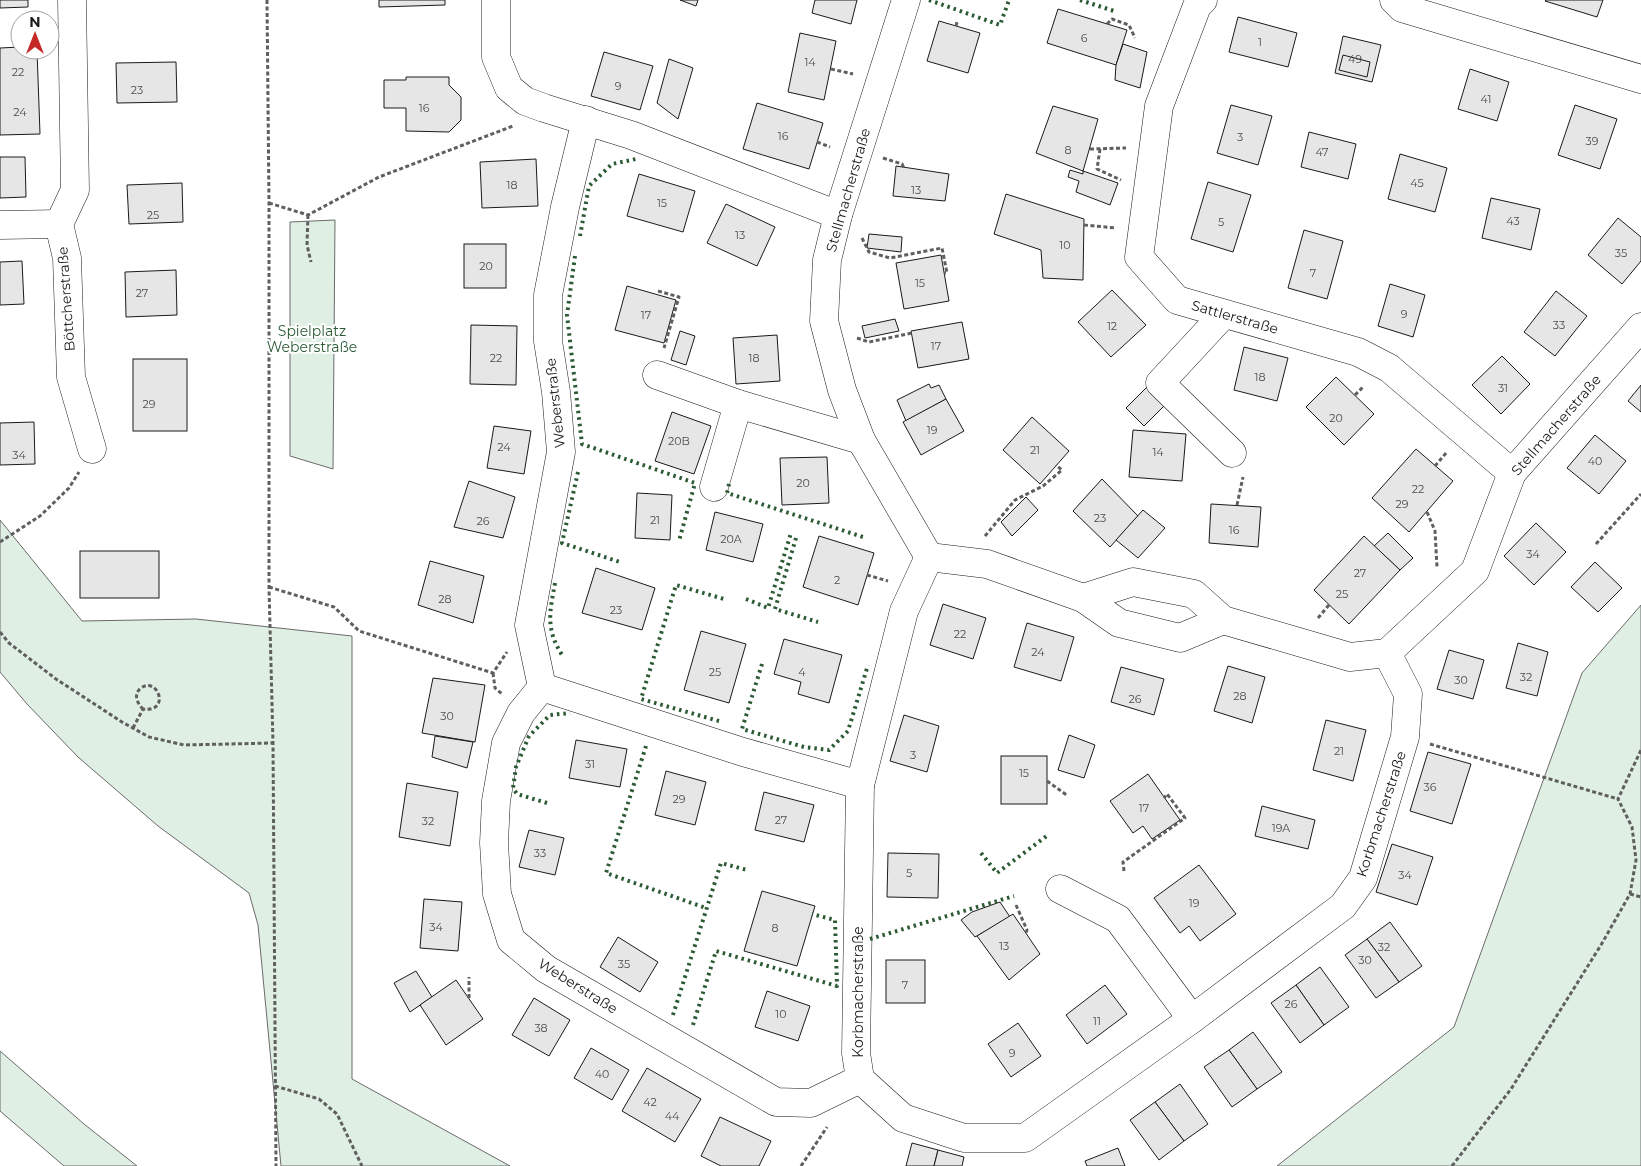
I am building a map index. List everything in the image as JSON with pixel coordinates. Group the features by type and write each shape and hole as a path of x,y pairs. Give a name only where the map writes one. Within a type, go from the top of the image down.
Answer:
{"street":[{"path":"0,225 59,224 74,190 72,0"},
{"path":"496,0 496,57 509,88 525,100 544,108 631,135 838,215"},
{"name":"Stellmacherstraße","path":"906,0 838,215 827,260 824,322 842,390 861,440 929,558"},
{"name":"Sattlerstraße","path":"1203,0 1197,6 1159,106 1139,257 1177,300 1358,352 1389,368 1512,474"},
{"path":"1394,0 1402,8 1641,79"},
{"name":"Weberstraße","path":"586,120 565,207 548,294 548,341 556,392 561,452 529,625 542,687 521,713 506,743 496,801 494,843 497,894 511,940 546,969 776,1102 811,1103 860,1079"},
{"name":"Böttcherstraße","path":"59,224 67,258 71,377 92,449"},
{"path":"1224,314 1160,383 1238,465"},
{"name":"Stellmacherstraße","path":"1388,653 1475,571 1512,474 1641,327"},
{"path":"657,375 738,404 861,440"},
{"path":"714,487 738,404"},
{"path":"929,558 988,564 1082,598 1119,623 1180,638 1223,620"},
{"name":"Korbmacherstraße","path":"929,558 904,611 860,785 856,1053 860,1079 903,1118 964,1138 1025,1138 1192,1020 1342,906 1362,878 1405,737 1408,694 1388,653"},
{"path":"1082,598 1133,582 1194,594 1223,620 1350,656 1388,653"},
{"path":"542,687 742,752 860,785"},
{"path":"1060,889 1118,919 1192,1020"}],"path":[{"path":"267,0 269,203 268,587 273,743 276,1166"},
{"path":"1107,24 1112,19 1129,25 1135,38"},
{"path":"269,203 308,215 379,177 521,123 525,100"},
{"path":"1090,149 1154,148"},
{"path":"1100,149 1097,168 1147,196"},
{"path":"308,215 307,245 311,262"},
{"path":"862,238 869,252 890,258 942,248 948,273 944,273"},
{"path":"657,375 679,297 658,291"},
{"path":"852,337 869,342 912,333"},
{"path":"964,562 1015,500 1043,486 1062,470 1056,465"},
{"path":"1237,506 1238,465"},
{"path":"0,542 40,516 69,488"},
{"path":"1596,544 1641,494"},
{"path":"1427,512 1435,531 1437,567"},
{"path":"268,587 334,607 359,632 494,673 511,645 529,625"},
{"path":"0,632 9,643 56,679 149,737 184,745 273,743"},
{"path":"153,687 158,691 159,703 149,710 143,709 136,699 137,693 141,688 153,687"},
{"path":"133,728 143,709"},
{"path":"1405,737 1618,798 1632,827 1636,860 1630,894 1601,945 1511,1089 1452,1166"},
{"path":"1618,798 1641,750"},
{"path":"1048,781 1068,796"},
{"path":"1124,871 1123,862 1185,818 1168,794 1164,798"},
{"path":"1630,894 1641,897"},
{"path":"1016,905 1027,930 1026,933"},
{"path":"469,978 469,998"},
{"path":"274,1086 319,1099 337,1114 362,1166"}],"green space":[{"name":"Spielplatz Weberstraße","path":"335,220 333,469 290,456 290,222"},
{"path":"0,520 82,621 196,619 352,636 352,1079 510,1166 281,1166 258,925 249,893 158,826 78,757 27,704 0,672"},
{"path":"1641,605 1641,1166 1277,1166 1454,1027 1582,673"},
{"path":"0,1051 84,1124 137,1166 64,1166 0,1111"}],"building":[{"path":"0,0 28,0 28,7 0,8"},
{"path":"379,0 445,0 445,5 379,7"},
{"path":"680,0 698,0 696,6"},
{"path":"815,0 857,0 851,24 812,13"},
{"path":"1546,0 1603,0 1597,17"},
{"path":"1058,9 1127,30 1116,65 1047,43"},
{"path":"1238,17 1297,33 1288,67 1229,52"},
{"path":"939,21 980,33 968,73 927,61"},
{"path":"800,33 836,41 824,100 788,92"},
{"path":"1343,36 1381,45 1372,82 1335,73"},
{"path":"1123,44 1147,52 1140,88 1115,80 1116,65"},
{"path":"0,48 10,48 10,60 37,60 40,134 0,135"},
{"path":"604,52 653,66 640,110 591,96"},
{"path":"1343,55 1370,62 1367,77 1339,70"},
{"path":"669,59 693,68 678,119 657,103"},
{"path":"176,62 177,102 117,103 116,63"},
{"path":"1470,69 1509,82 1497,121 1458,109"},
{"path":"406,77 449,77 449,85 461,97 461,120 449,132 406,131 406,108 384,108 384,80 406,80"},
{"path":"757,103 823,123 809,169 743,149"},
{"path":"1231,105 1272,116 1258,165 1217,153"},
{"path":"1575,105 1617,119 1600,169 1558,155"},
{"path":"1053,106 1098,119 1083,171 1036,153"},
{"path":"1309,132 1356,144 1348,179 1301,167"},
{"path":"1400,154 1447,168 1435,212 1388,199"},
{"path":"0,157 25,157 26,197 0,198"},
{"path":"536,159 538,206 482,208 480,162"},
{"path":"896,166 949,174 945,201 893,196"},
{"path":"1070,170 1083,174 1083,171 1118,183 1110,205 1076,192 1079,181 1068,177"},
{"path":"639,174 695,191 683,232 627,216"},
{"path":"1208,182 1251,195 1233,252 1191,239"},
{"path":"182,183 183,222 129,224 127,185"},
{"path":"1006,194 1084,219 1083,280 1043,278 1041,250 994,234"},
{"path":"1491,198 1540,209 1531,250 1482,238"},
{"path":"726,204 775,227 757,266 707,243"},
{"path":"1618,218 1641,237 1641,261 1622,284 1588,255"},
{"path":"1304,230 1343,241 1327,299 1288,288"},
{"path":"869,234 902,237 901,252 867,248"},
{"path":"464,244 506,244 506,288 464,288"},
{"path":"941,255 949,301 904,309 896,263"},
{"path":"22,261 24,304 0,305 0,262"},
{"path":"176,270 177,315 126,317 125,272"},
{"path":"1390,284 1425,295 1413,337 1378,326"},
{"path":"627,286 676,300 664,343 615,330"},
{"path":"1112,290 1146,325 1111,357 1078,322"},
{"path":"1556,291 1587,316 1555,356 1524,332"},
{"path":"895,319 899,331 865,338 862,326"},
{"path":"962,322 969,359 918,368 911,331"},
{"path":"471,325 517,326 516,385 470,384"},
{"path":"680,331 695,336 686,365 671,360"},
{"path":"777,335 780,381 736,384 733,338"},
{"path":"1244,347 1288,358 1277,401 1234,390"},
{"path":"1502,356 1530,384 1501,414 1472,385"},
{"path":"133,359 187,359 187,431 133,431"},
{"path":"1336,377 1374,414 1344,445 1306,407"},
{"path":"1151,383 1169,401 1144,426 1126,408"},
{"path":"929,384 931,388 939,385 946,399 906,421 897,400"},
{"path":"1641,385 1641,412 1628,401"},
{"path":"946,399 964,431 921,455 903,422"},
{"path":"672,412 711,426 694,474 655,461"},
{"path":"1032,417 1069,451 1040,484 1003,450"},
{"path":"34,422 35,464 0,465 0,423"},
{"path":"494,426 531,431 524,474 487,468"},
{"path":"1133,430 1186,434 1182,481 1129,477"},
{"path":"1595,435 1626,461 1599,494 1567,468"},
{"path":"1416,449 1453,481 1409,532 1372,498"},
{"path":"827,457 829,503 782,505 780,458"},
{"path":"1102,479 1138,516 1110,547 1073,511"},
{"path":"469,481 515,497 503,538 454,527"},
{"path":"637,493 672,495 670,540 635,538"},
{"path":"1026,497 1038,510 1012,536 1001,522"},
{"path":"1211,504 1261,507 1258,547 1209,543"},
{"path":"1143,510 1165,528 1138,558 1116,540"},
{"path":"715,512 763,524 753,562 706,550"},
{"path":"1536,523 1566,552 1534,585 1504,556"},
{"path":"1388,533 1413,558 1400,570 1374,546"},
{"path":"819,536 874,553 858,605 803,587"},
{"path":"1364,536 1400,570 1349,624 1314,590"},
{"path":"80,551 159,551 159,598 80,598"},
{"path":"430,561 484,576 473,623 418,605"},
{"path":"1595,562 1622,588 1598,612 1571,587"},
{"path":"596,568 655,588 642,630 582,613"},
{"path":"943,604 986,618 973,659 930,645"},
{"path":"1027,623 1074,637 1061,681 1014,667"},
{"path":"701,631 746,644 729,703 684,690"},
{"path":"784,639 842,655 829,703 798,694 801,682 774,674"},
{"path":"1518,643 1548,652 1537,696 1506,688"},
{"path":"1449,650 1484,660 1473,699 1437,689"},
{"path":"1228,666 1265,677 1252,723 1214,711"},
{"path":"1121,667 1164,679 1154,715 1111,702"},
{"path":"433,678 485,685 475,742 422,733"},
{"path":"904,715 939,726 927,772 890,761"},
{"path":"1326,720 1366,730 1353,781 1313,770"},
{"path":"1069,735 1095,745 1084,778 1058,770"},
{"path":"435,736 473,742 467,768 432,757"},
{"path":"576,740 627,749 620,787 569,778"},
{"path":"1428,752 1471,764 1452,824 1410,811"},
{"path":"1001,756 1047,756 1047,804 1001,804"},
{"path":"666,771 706,782 695,825 655,815"},
{"path":"1148,774 1180,820 1152,839 1143,826 1133,833 1110,801"},
{"path":"407,783 458,792 450,846 399,837"},
{"path":"764,792 814,805 804,842 755,830"},
{"path":"1262,806 1315,820 1308,849 1255,836"},
{"path":"529,830 564,838 555,875 519,867"},
{"path":"1392,844 1433,857 1417,905 1376,892"},
{"path":"888,853 939,854 938,898 887,897"},
{"path":"1199,865 1236,914 1200,941 1189,926 1180,933 1154,898"},
{"path":"762,891 815,906 797,966 744,951"},
{"path":"424,899 462,902 458,951 420,948"},
{"path":"1000,902 1010,917 975,937 961,920 972,912"},
{"path":"1013,914 1040,954 1009,980 977,936"},
{"path":"1390,922 1422,966 1399,982 1367,939"},
{"path":"618,937 658,962 640,992 600,967"},
{"path":"1367,939 1399,982 1376,998 1345,955"},
{"path":"886,960 925,960 925,1003 886,1003"},
{"path":"1320,967 1349,1007 1324,1025 1296,985"},
{"path":"416,971 432,997 410,1012 394,983"},
{"path":"456,980 483,1019 446,1045 420,1005"},
{"path":"1105,985 1127,1014 1087,1044 1066,1015"},
{"path":"1296,985 1324,1025 1300,1043 1271,1003"},
{"path":"767,991 810,1006 798,1041 755,1027"},
{"path":"534,998 570,1020 549,1056 512,1035"},
{"path":"1018,1023 1041,1056 1011,1077 988,1044"},
{"path":"1253,1032 1282,1072 1257,1089 1229,1050"},
{"path":"591,1048 629,1070 612,1100 574,1078"},
{"path":"1229,1050 1257,1089 1232,1107 1204,1067"},
{"path":"647,1068 701,1099 675,1142 622,1111"},
{"path":"1180,1084 1208,1124 1184,1141 1155,1102"},
{"path":"1155,1102 1184,1141 1159,1160 1130,1120"},
{"path":"720,1117 771,1141 759,1166 721,1166 701,1156"},
{"path":"912,1143 938,1150 934,1166 906,1166"},
{"path":"1118,1148 1125,1166 1087,1166 1085,1161"},
{"path":"938,1150 964,1157 962,1166 934,1166"}],"hedge":[{"path":"929,0 1000,25 1009,0"},
{"path":"1080,0 1114,11"},
{"path":"580,236 589,186 612,164 636,159"},
{"path":"575,256 567,315 582,444 695,483 679,541"},
{"path":"578,472 562,543 620,562"},
{"path":"729,484 727,493 866,538"},
{"path":"746,599 768,608 791,533"},
{"path":"796,538 775,609 818,622"},
{"path":"555,583 550,619 553,636 562,655"},
{"path":"719,721 641,699 676,585 724,599"},
{"path":"762,664 742,729 804,747 829,750 848,731 868,665"},
{"path":"547,803 517,794 513,788 516,767 529,736 550,715 570,713"},
{"path":"646,746 606,873 706,908"},
{"path":"981,853 997,873 1048,835"},
{"path":"673,1015 721,863 747,870"},
{"path":"870,939 1014,896"},
{"path":"693,1025 716,951 837,986 835,920 812,914"}]}
